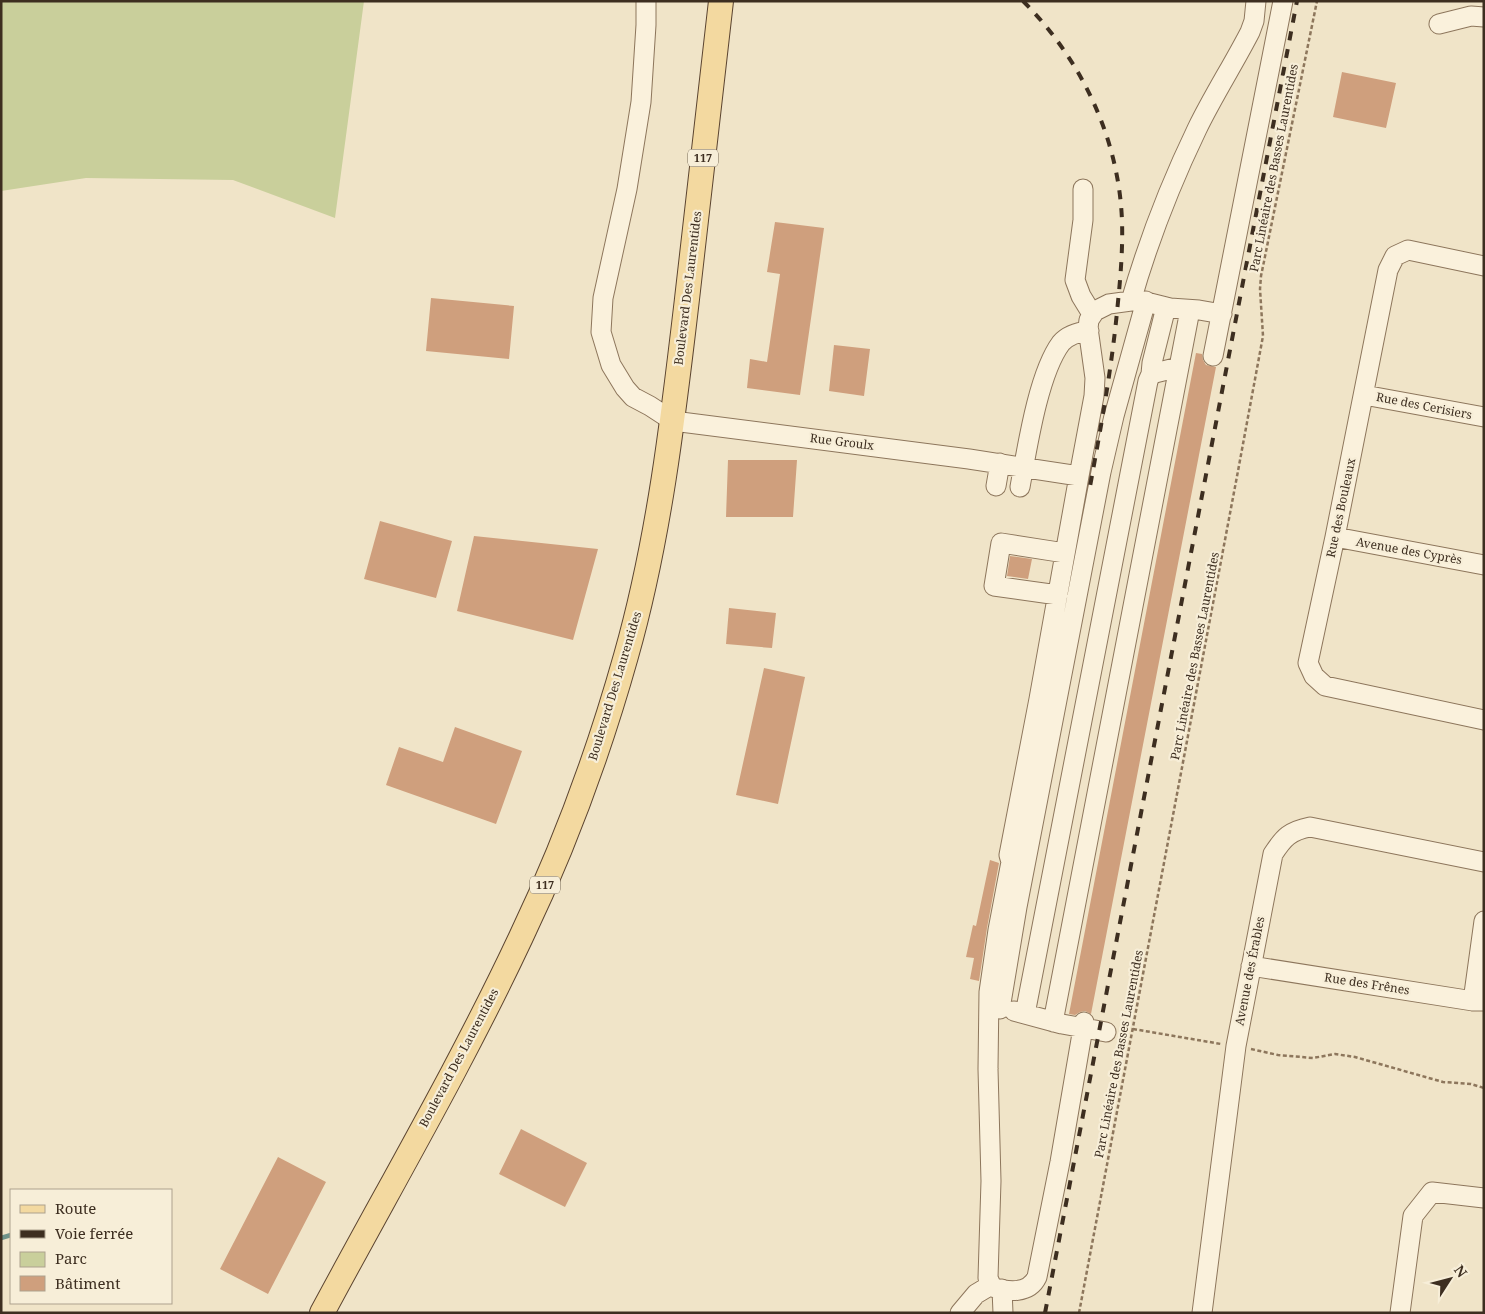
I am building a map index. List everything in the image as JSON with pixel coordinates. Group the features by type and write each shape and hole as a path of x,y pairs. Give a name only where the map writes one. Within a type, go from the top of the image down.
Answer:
{"main road":[{"name":"Boulevard Des Laurentides","path":"322,1313 521,938 570,824 618,683 635,624 660,506 673,421 721,1"}],"street":[{"path":"646,1 641,102 627,189 603,298 601,332 611,365 625,388 633,397 673,421"},
{"path":"1003,1313 996,1287 988,1278 991,1181 988,1069 994,1008 1017,906 1101,472 1139,301 1146,251 1170,188 1198,128 1250,32 1254,21 1256,1"},
{"path":"1213,356 1283,1"},
{"path":"1440,24 1471,16 1484,17"},
{"path":"994,1008 989,992 1011,862 1009,855 1058,595 1096,378 1091,322 1075,280 1084,220 1083,189"},
{"name":"Rue des Bouleaux","path":"1484,266 1408,250 1395,256 1388,270 1308,663 1314,676 1325,686 1484,720"},
{"path":"996,486 1012,465 1034,416 1054,355 1062,342 1091,322 1100,307 1108,304 1139,301 1166,307 1222,314"},
{"path":"1025,1014 1148,380 1166,307"},
{"path":"1053,1022 1190,310"},
{"path":"1151,374 1179,367"},
{"name":"Rue des Cerisiers","path":"1364,394 1484,417"},
{"name":"Rue Groulx","path":"673,421 1012,465 1079,476"},
{"path":"1012,465 1020,487"},
{"name":"Avenue des Cyprès","path":"1335,537 1484,565"},
{"path":"1058,595 994,586 1001,543 1065,553"},
{"name":"Avenue des Érables","path":"1202,1313 1231,1046 1273,854 1282,840 1294,830 1310,827 1484,862"},
{"path":"1478,1001 1484,920"},
{"name":"Rue des Frênes","path":"1250,966 1478,1001"},
{"path":"994,1008 1053,1022 1084,1025 1106,1032"},
{"path":"960,1313 976,1294 996,1287 1017,1290 1025,1289 1034,1284 1060,1162 1084,1025"},
{"path":"1400,1313 1413,1216 1432,1192 1484,1198"}],"path":[{"name":"Parc Linéaire des Basses Laurentides","path":"1078,1313 1261,346 1263,328 1260,283 1316,1"},
{"path":"1133,1030 1278,1054 1313,1058 1335,1054 1355,1056 1443,1082 1471,1084 1484,1088"}],"green space":[{"path":"1,1 364,1 335,218 233,180 86,178 1,191"}],"building":[{"path":"1342,72 1396,83 1386,128 1333,117"},
{"path":"775,222 824,228 800,395 747,388 750,359 767,362 780,274 767,272"},
{"path":"431,298 514,306 509,359 426,351"},
{"path":"834,345 870,349 864,396 829,391"},
{"path":"1196,353 1202,354 1206,365 1216,367 1091,1014 1085,1011 1075,1015 1069,1014"},
{"path":"728,460 797,460 793,517 726,517"},
{"path":"380,521 452,541 436,598 364,579"},
{"path":"474,536 598,549 573,640 457,611"},
{"path":"1010,556 1032,559 1028,579 1007,576"},
{"path":"729,608 776,613 772,648 726,644"},
{"path":"764,668 805,677 778,804 736,795"},
{"path":"455,727 522,751 496,824 386,785 399,747 443,762"},
{"path":"990,860 999,863 979,981 970,979 974,958 966,957 973,925 976,926"},
{"path":"521,1129 587,1163 565,1207 499,1174"},
{"path":"278,1157 326,1182 268,1294 220,1269"}],"waterway":[{"path":"1,1238 10,1235"}],"railway":[{"path":"1023,1 1063,48 1079,74 1105,130 1119,190 1122,244 1115,335 1089,492"},
{"path":"1045,1313 1297,1"}]}
